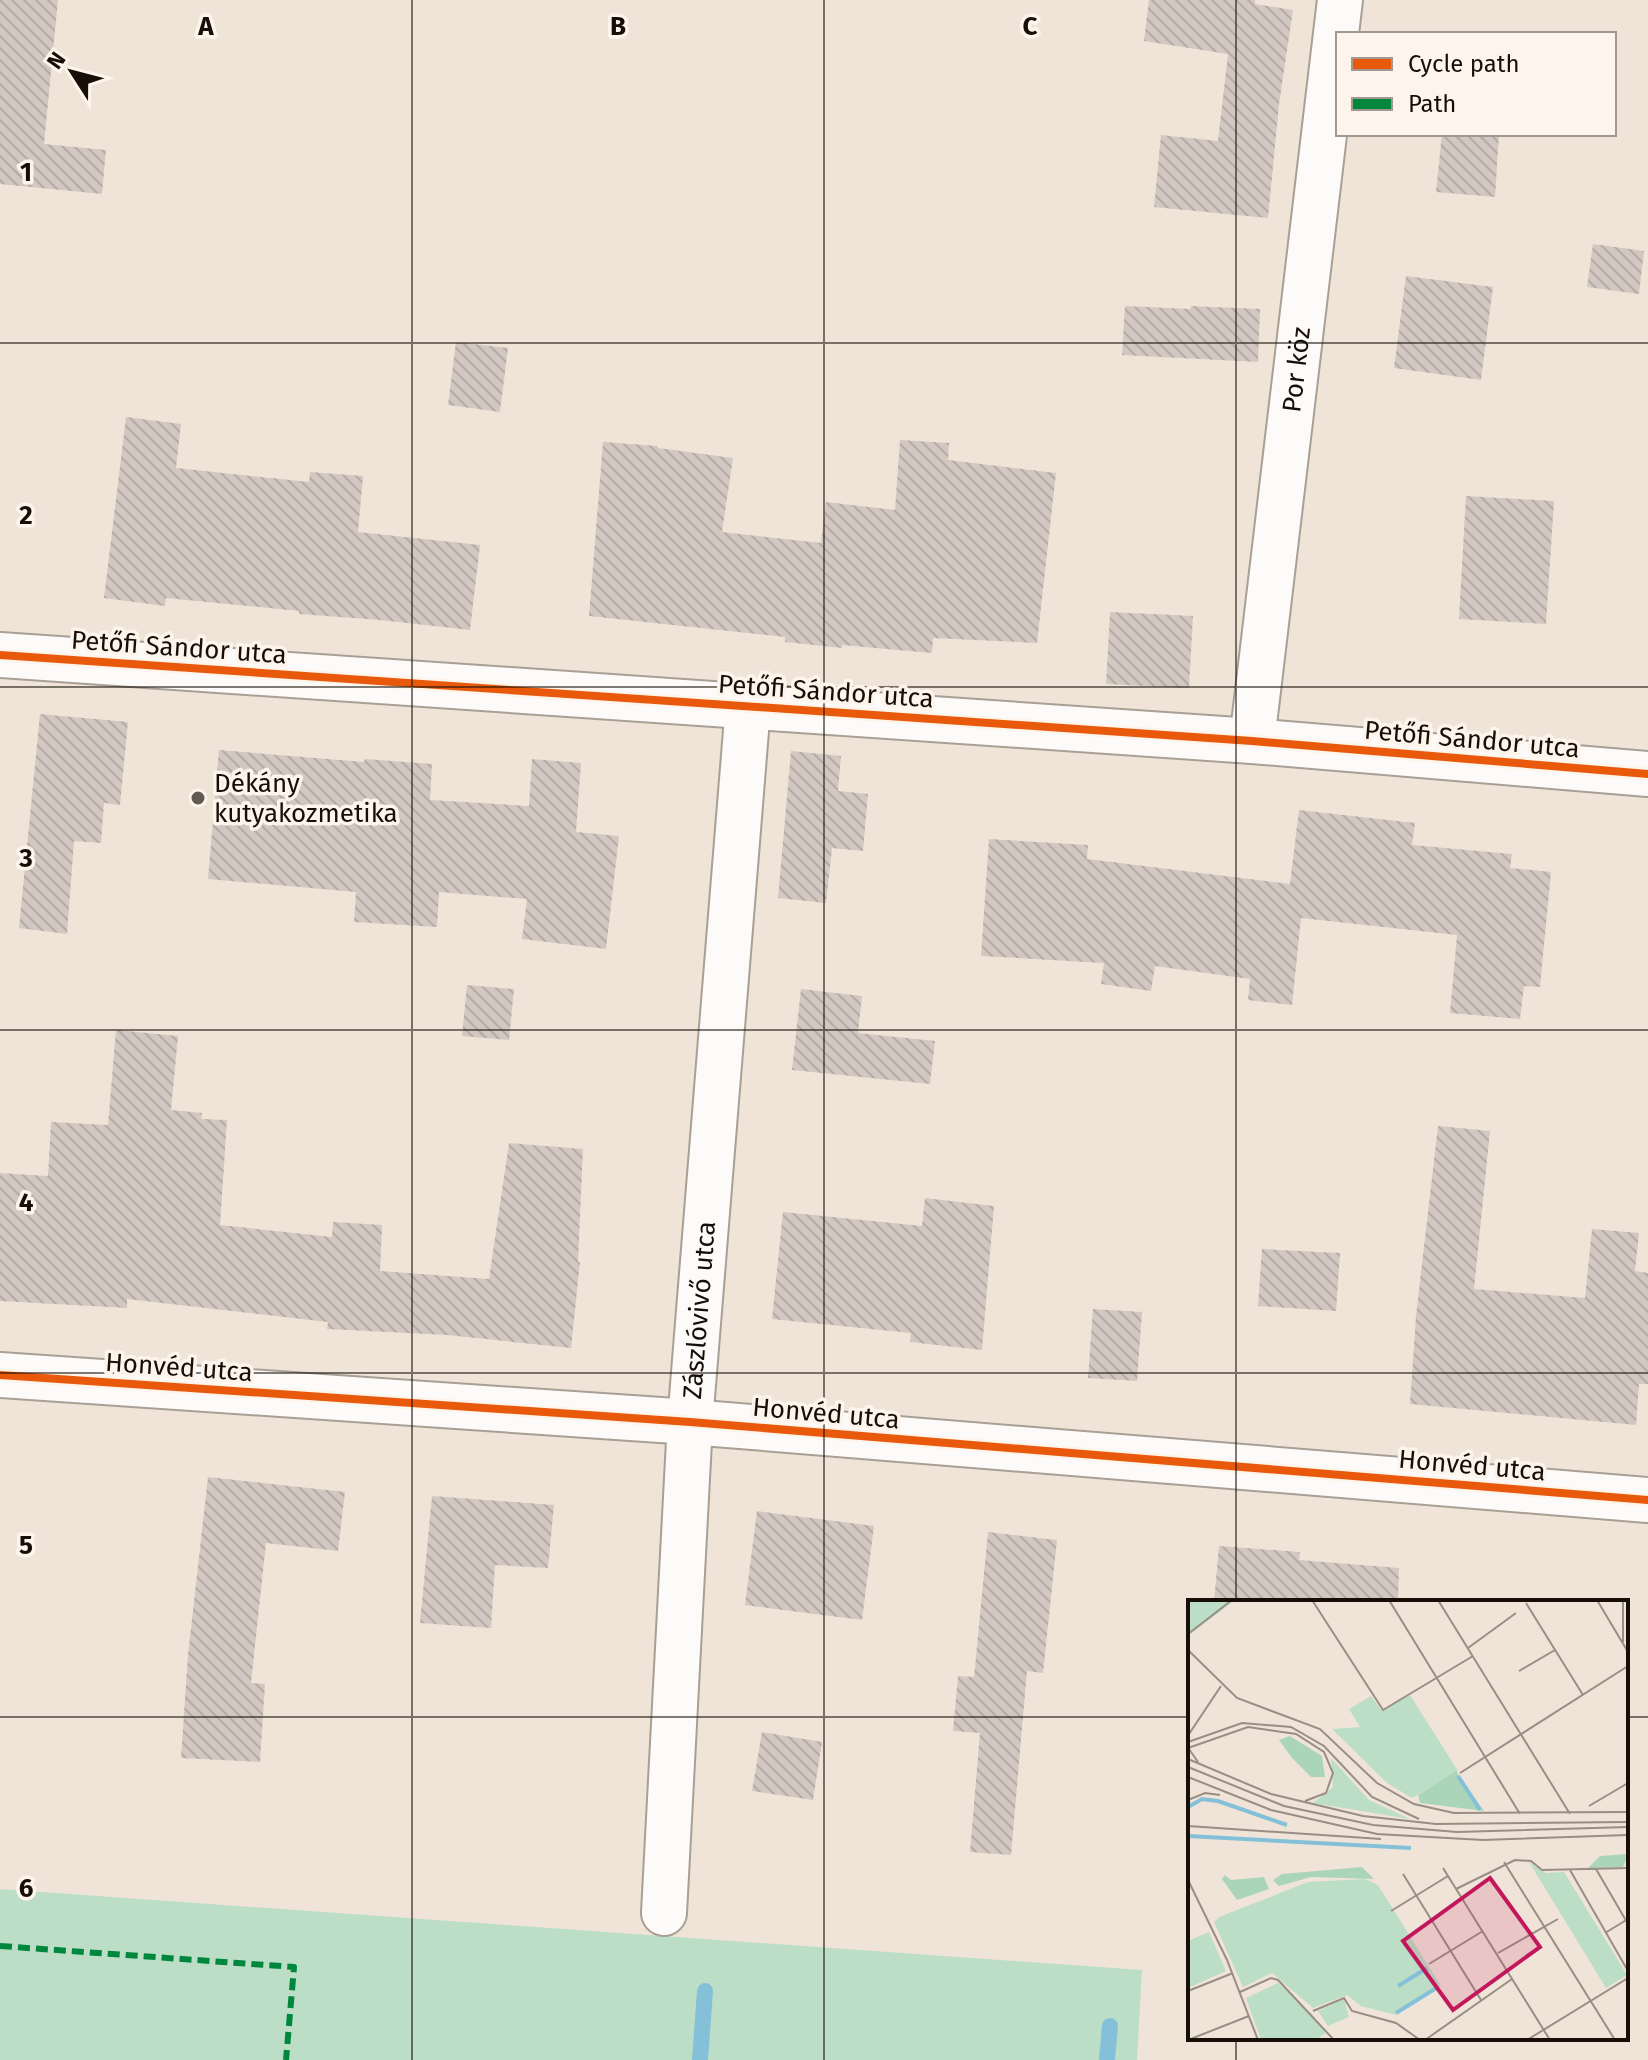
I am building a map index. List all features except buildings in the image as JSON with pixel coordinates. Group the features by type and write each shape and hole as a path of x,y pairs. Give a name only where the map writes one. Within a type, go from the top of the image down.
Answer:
{"street":[{"name":"Por köz","path":"1336,32 1340,0"},
{"name":"Por köz","path":"1252,741 1336,34"},
{"name":"Petőfi Sándor utca","path":"0,655 1252,741 1648,774"},
{"name":"Zászlóvivő utca","path":"664,1913 690,1422 748,706"},
{"name":"Honvéd utca","path":"0,1375 690,1422 1648,1500"}],"green space":[{"path":"0,1889 1142,1970 1137,2060 0,2060"}],"waterway":[{"path":"700,2060 705,1991"},
{"path":"1107,2060 1110,2026"}],"marked path":[{"path":"0,1946 294,1967 286,2060"}],"cycle path":[{"path":"0,655 1252,741 1648,774"},
{"path":"0,1375 690,1422 1648,1500"}],"place":[{"name":"Dékány kutyakozmetika","path":"198,798"}]}
